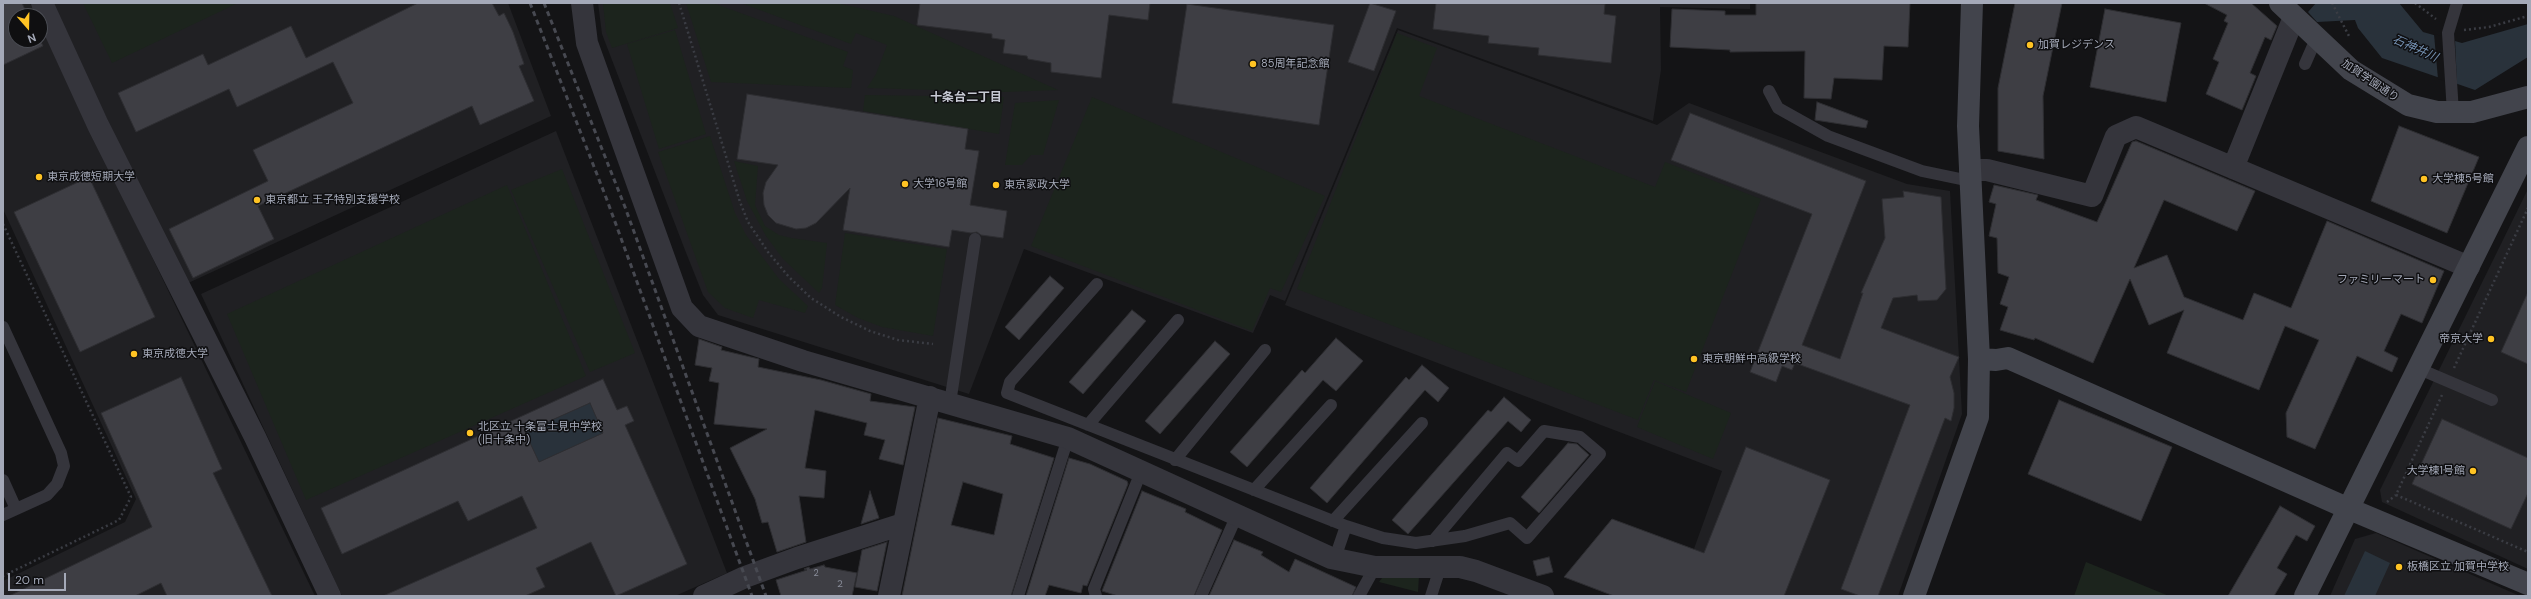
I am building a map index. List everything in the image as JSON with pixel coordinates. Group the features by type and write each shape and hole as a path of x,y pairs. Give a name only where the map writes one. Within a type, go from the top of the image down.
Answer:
{"street":[{"path":"42,3 98,125 255,437 330,596"},
{"path":"582,3 587,43 682,308 699,326 803,361 1068,438 1140,472 1335,558 1375,567 1441,566 1476,571 1543,596"},
{"path":"1914,596 1978,417 1979,359 1968,126 1972,3"},
{"path":"2233,168 2287,10"},
{"name":"加賀学園通り","path":"2287,10 2316,39 2351,70 2395,99 2422,109 2452,102 2472,112 2528,97"},
{"path":"1970,176 1987,170 2092,196 2116,136 2136,127 2469,267"},
{"path":"2305,596 2347,508 2528,147"},
{"path":"1979,359 1996,360 2008,358 2347,508 2528,584"},
{"path":"889,596 930,397"},
{"path":"704,596 731,590 797,558 903,524"}],"lane":[{"path":"2452,102 2448,33 2457,3"},
{"path":"2305,64 2316,39"},
{"path":"1769,91 1778,108 1828,136 1922,171 1970,176"},
{"path":"950,403 975,239"},
{"path":"1097,284 1010,382 1007,393 1346,526 1383,538 1416,543 1465,536 1510,523 1527,538 1600,454 1580,437 1544,431 1518,461 1507,452 1433,540"},
{"path":"1088,425 1178,320"},
{"path":"3,327 61,453 64,466 60,478 52,490 3,515"},
{"path":"1175,460 1265,350"},
{"path":"2417,368 2492,400"},
{"path":"1254,490 1331,405"},
{"path":"1333,521 1422,422"},
{"path":"1018,596 1068,438"},
{"path":"1096,596 1094,589 1140,472"},
{"path":"3,480 16,509"},
{"path":"1201,596 1237,515"},
{"path":"1335,558 1346,526"},
{"path":"1431,596 1441,566"},
{"path":"1359,596 1375,567"}],"path":[{"path":"679,3 740,202 748,222 768,252 789,277 811,298 841,317 870,331 898,340 933,344"},
{"path":"2332,3 2353,44"},
{"path":"3,224 131,496 120,520 3,576"}],"shaded area":[{"name":"東京成徳大学","path":"3,3 30,3 32,8 8,8 8,48 48,48 48,41 315,596 3,596 3,581 125,522 136,499 3,209"},
{"name":"東京都立 王子特別支援学校","path":"51,3 508,3 551,116 186,284"},
{"path":"83,3 238,3 112,63"},
{"name":"東京家政大学","path":"598,3 1750,3 1750,9 1660,7 1661,70 1653,121 1397,28 1285,301 1270,295 1253,333 1024,249 969,394 718,315 703,295 685,250 602,34"},
{"path":"603,3 670,3 678,28 612,48 606,32"},
{"path":"686,3 713,3 848,52 843,66 853,70 851,88 711,82"},
{"path":"741,3 837,3 894,16 1058,90 1004,92 867,88 876,74 887,45 856,33 851,44"},
{"path":"675,30 706,134 659,149 627,44"},
{"name":"東京朝鮮中高級学校","path":"1398,30 1657,125 1689,103 1907,184 1950,191 1962,414 1898,596 1677,596 1722,471 1285,305"},
{"path":"1397,33 1437,48 1419,96 1655,187 1665,162 1761,199 1686,392 1654,380 1638,420 1297,289"},
{"path":"865,95 1004,97 999,134 863,111"},
{"path":"1092,97 1325,196 1281,292 1270,288 1252,331 1031,246"},
{"path":"1059,100 1043,155 1031,155 1022,165 1005,165 1015,103"},
{"name":"北区立 十条富士見中学校 (旧十条中)","path":"556,131 727,573 675,596 342,596 201,294"},
{"path":"710,136 735,213 746,235 779,279 808,306 805,313 759,300 753,318 725,308 708,292 658,152"},
{"path":"734,161 758,166 755,205 765,226 779,235 827,243 822,288 819,293 783,259 766,236 747,201"},
{"path":"562,169 635,353 590,372 511,190"},
{"path":"507,185 586,376 306,500 227,314"},
{"name":"帝京大学","path":"2528,189 2528,569 2382,502 2380,490"},
{"path":"845,233 947,249 933,336 882,327 858,318 835,305"},
{"path":"1655,381 1731,413 1713,459 1637,427"},
{"name":"板橋区立 加賀中学校","path":"2376,533 2520,596 2330,596 2355,539"},
{"path":"2086,562 2169,596 2074,596"},
{"path":"1385,574 1419,576 1418,592 1379,582"}],"water":[{"name":"石神井川","path":"2316,3 2399,3 2423,32 2462,43 2528,24 2528,57 2475,90 2382,58 2358,28 2355,20 2317,22 2308,12"},
{"path":"590,403 603,433 539,462 525,432"},
{"path":"2365,551 2390,563 2375,596 2344,596"}],"pier":[{"path":"2434,34 2455,39 2457,85 2438,79"}],"building":[{"path":"3,3 22,3 24,8 8,8 8,48 39,48 3,65"},
{"path":"418,3 492,3 499,16 504,13 513,32 524,64 519,66 534,101 480,125 472,106 258,206 274,239 193,278 169,229 268,181 253,150 353,103 333,62 237,107 229,89 136,132 118,93 203,54 208,65 291,26 306,58"},
{"path":"920,3 1150,3 1148,20 1109,15 1101,78 1051,72 1051,63 1028,59 1027,56 1003,53 1005,40 992,38 992,34 917,25"},
{"path":"1370,3 1396,11 1374,71 1348,62"},
{"path":"1436,3 1605,4 1604,14 1616,16 1611,63 1538,55 1539,48 1488,43 1489,36 1433,29"},
{"path":"1756,3 1910,3 1908,47 1884,46 1882,80 1834,78 1831,99 1804,98 1805,51 1730,52 1730,50 1670,47 1672,9 1725,11 1725,15 1756,15"},
{"name":"加賀レジデンス","path":"2015,3 2062,3 2043,96 2044,159 1998,151 1998,88"},
{"path":"2204,3 2251,3 2277,26 2271,40 2265,37 2250,73 2256,76 2242,110 2206,94 2219,62 2213,59 2228,23 2224,21 2227,15"},
{"name":"85周年記念館","path":"1187,4 1334,25 1319,125 1172,103"},
{"path":"2105,9 2181,23 2166,102 2090,87"},
{"name":"大学16号館","path":"747,94 968,129 965,149 979,151 970,205 1007,211 1003,238 981,235 977,232 971,233 952,230 949,247 843,230 850,188 816,223 806,228 796,229 776,223 768,215 764,205 763,193 766,182 778,165 737,159"},
{"path":"1817,102 1868,121 1866,128 1815,120"},
{"path":"1690,113 1866,181 1802,345 1840,359 1863,293 1861,293 1885,238 1882,199 1904,197 1903,191 1941,197 1946,289 1937,300 1918,301 1917,295 1893,298 1881,328 1959,357 1950,377 1954,393 1954,408 1951,421 1945,418 1878,596 1860,596 1841,589 1910,405 1795,363 1792,370 1782,366 1776,382 1750,372 1812,214 1671,160"},
{"name":"大学棟5号館","path":"2399,126 2479,157 2447,233 2371,201"},
{"path":"2136,141 2255,191 2237,231 2164,200 2134,268 2167,255 2184,297 2243,320 2254,293 2291,308 2327,221 2444,271 2422,323 2401,314 2384,351 2398,358 2392,372 2357,356 2315,449 2287,437 2286,413 2319,340 2285,326 2259,390 2167,353 2184,310 2149,325 2130,279 2093,363 2035,338 2034,340 2000,330 2008,307 2000,304 2009,277 1998,273 1997,238 1989,236 1996,204 1989,202 1994,185 2038,195 2036,200 2097,222 2132,142"},
{"path":"89,177 155,317 80,352 14,212"},
{"path":"1050,276 1064,288 1019,340 1005,327"},
{"path":"2528,292 2528,364 2501,352"},
{"path":"1132,310 1146,321 1083,394 1069,382"},
{"path":"1336,338 1363,361 1336,391 1323,380 1247,467 1230,452 1302,370 1305,373"},
{"path":"699,339 722,347 721,350 759,359 758,367 821,380 871,394 870,401 915,407 903,465 879,459 885,440 864,435 867,423 815,410 805,468 826,471 824,498 799,496 806,542 777,552 768,522 762,523 755,499 730,448 767,429 714,424 719,383 709,381 712,368 695,365"},
{"path":"1215,341 1230,354 1160,434 1145,421"},
{"path":"1422,365 1449,388 1438,402 1425,390 1327,503 1310,488 1406,377 1409,380"},
{"path":"181,377 222,469 213,473 272,596 167,596 161,583 135,596 9,596 152,527 101,413"},
{"path":"603,379 617,410 627,406 634,421 625,425 687,564 616,596 591,542 536,568 545,587 525,596 383,596 537,528 522,496 468,521 458,501 342,554 321,508","holes":["590,403 603,433 539,462 525,432"]},
{"path":"1504,397 1531,420 1521,432 1508,421 1408,534 1392,520 1488,410 1491,412"},
{"path":"2059,400 2172,447 2141,521 2028,474"},
{"path":"938,418 1012,436 1010,444 1054,458 1011,596 902,596","holes":["963,482 1003,494 994,535 951,525"]},
{"name":"大学棟1号館","path":"2442,419 2528,458 2528,493 2511,529 2412,484"},
{"path":"1568,443 1577,444 1589,455 1539,513 1521,497"},
{"path":"1746,447 1830,480 1784,596 1614,596 1564,577 1612,519 1704,553"},
{"path":"1069,458 1090,464 1127,481 1128,484 1087,586 1083,585 1081,593 1049,585 1045,596 1026,596"},
{"path":"870,491 879,518 861,524"},
{"path":"1142,491 1186,509 1185,512 1222,530 1194,596 1118,596 1102,591"},
{"path":"2280,506 2315,526 2307,541 2296,535 2277,568 2287,574 2274,596 2228,596"},
{"path":"1234,540 1263,552 1261,555 1289,572 1295,559 1356,587 1352,596 1209,596"},
{"path":"887,542 877,591 855,587 862,550"},
{"path":"1549,557 1553,572 1537,576 1533,561"},
{"path":"824,565 825,567 857,573 852,596 781,596 776,580 807,570 804,569 809,567 810,569"}],"railway":[{"path":"530,3 607,200 752,596"},
{"path":"544,3 625,207 766,596"}],"place":[{"name":"加賀レジデンス","path":"2030,45"},
{"name":"85周年記念館","path":"1253,64"},
{"name":"東京成徳短期大学","path":"39,177"},
{"name":"大学棟5号館","path":"2424,179"},
{"name":"大学16号館","path":"905,184"},
{"name":"東京家政大学","path":"996,185"},
{"name":"東京都立 王子特別支援学校","path":"257,200"},
{"name":"ファミリーマート","path":"2433,280"},
{"name":"帝京大学","path":"2491,339"},
{"name":"東京成徳大学","path":"134,354"},
{"name":"東京朝鮮中高級学校","path":"1694,359"},
{"name":"北区立 十条富士見中学校 (旧十条中)","path":"470,433"},
{"name":"大学棟1号館","path":"2473,471"},
{"name":"板橋区立 加賀中学校","path":"2399,567"}],"district":[{"name":"十条台二丁目","path":"966,98"}]}
